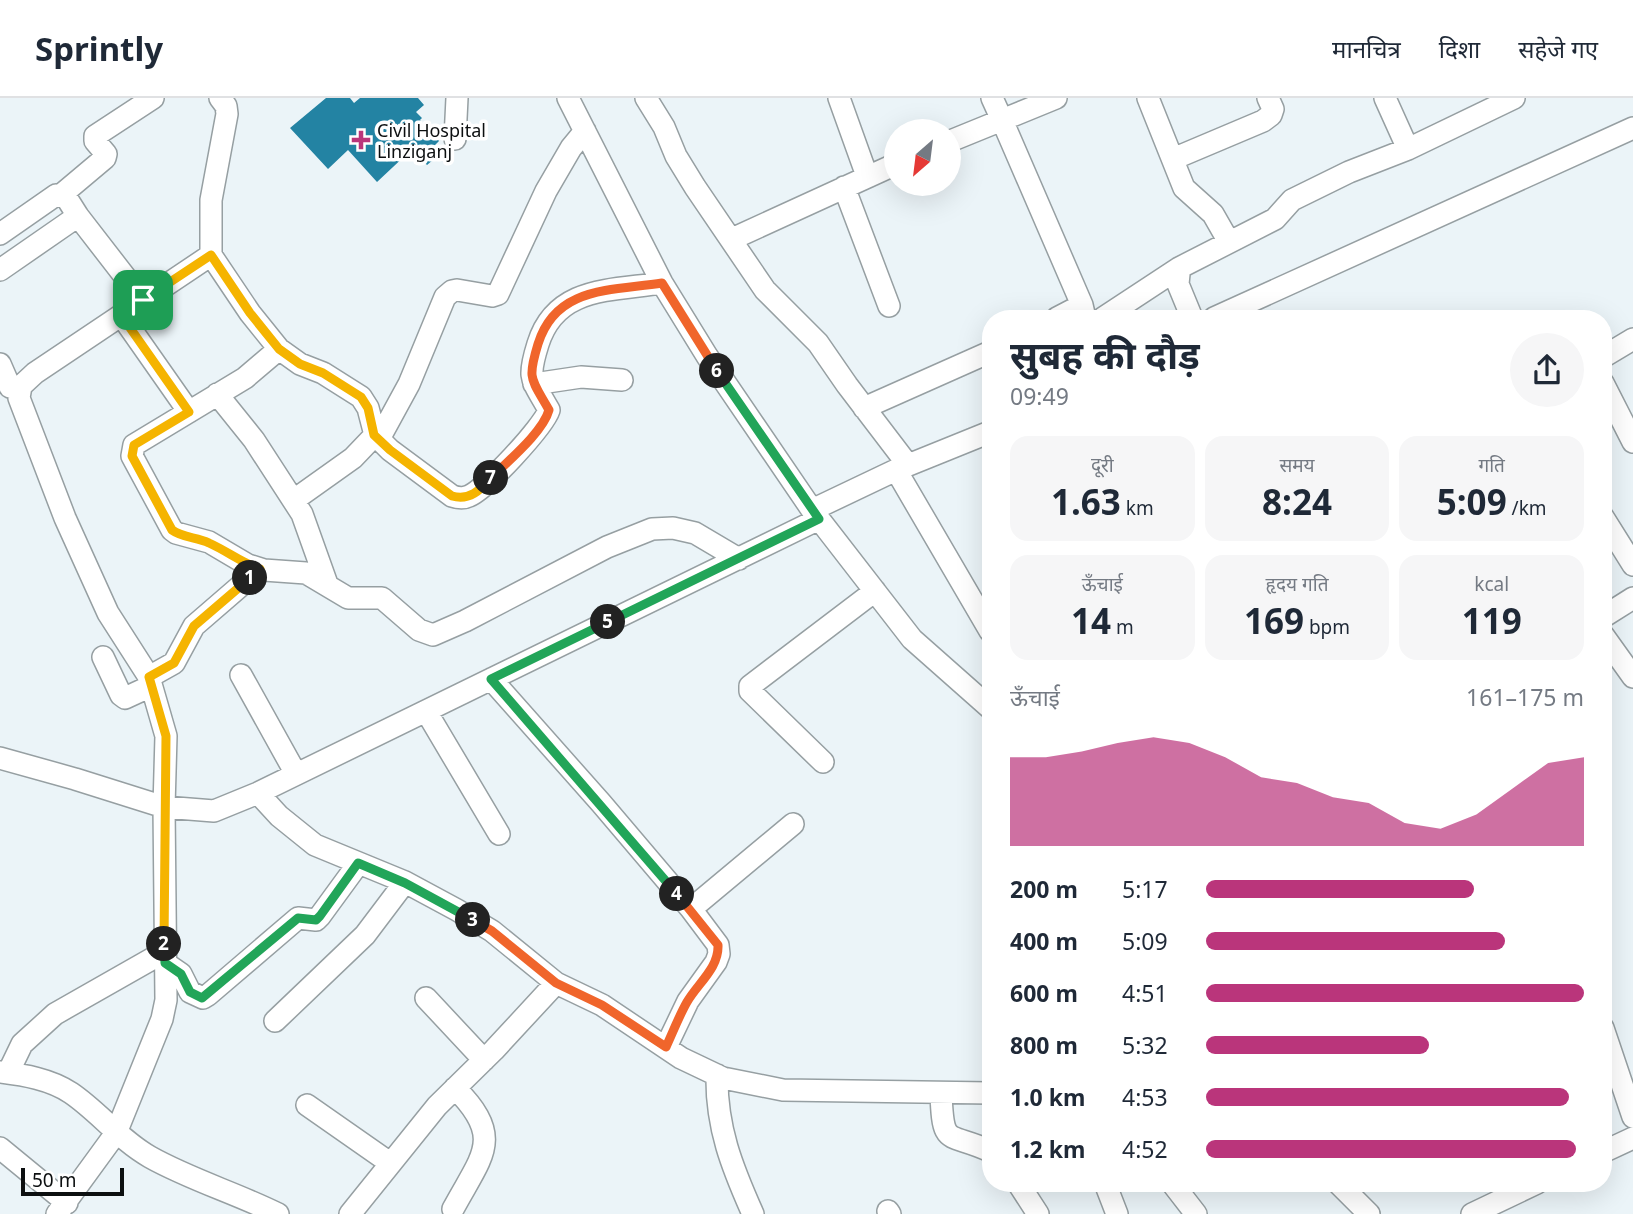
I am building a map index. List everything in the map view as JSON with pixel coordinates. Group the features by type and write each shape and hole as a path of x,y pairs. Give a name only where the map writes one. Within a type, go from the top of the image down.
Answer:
{"street":[{"path":"61,195 105,158 106,154 95,141 95,136 153,98"},
{"path":"220,98 226,107 226,114 211,200 211,255 250,313 279,349 300,364 323,373 361,397 368,408 377,437 390,450 452,496 471,496 480,489 528,440 547,416 549,410 534,383 531,369 542,333 558,308 586,295 662,283"},
{"path":"455,139 457,98"},
{"path":"568,98 662,283 707,356 816,515 912,639 982,701"},
{"path":"646,98 695,187 765,290 818,343 864,408 902,468 982,616"},
{"path":"839,98 867,176"},
{"path":"992,98 1083,310"},
{"path":"961,137 1056,98"},
{"path":"1148,98 1184,188 1213,214 1229,242"},
{"path":"1173,159 1263,121 1271,115 1273,109 1268,98"},
{"path":"1385,98 1408,149"},
{"path":"1115,310 1179,268 1275,219 1292,200 1514,98"},
{"path":"1232,310 1633,128"},
{"path":"293,500 354,458 377,437 409,384 445,298 452,290 492,296 498,294 547,191 572,148 586,131"},
{"path":"732,239 884,169"},
{"path":"844,187 890,306"},
{"path":"0,234 56,195 66,197 143,300"},
{"path":"0,270 78,216"},
{"path":"0,1148 62,1209 116,1133 162,1018 169,963 164,807 166,736 150,682 108,613 65,518 19,398 21,386 35,373 211,255"},
{"path":"1179,274 1178,284 1189,310"},
{"path":"121,315 189,412"},
{"path":"1612,351 1633,339"},
{"path":"279,349 244,378 134,445 132,456 172,530 182,536 209,542 260,569 306,573 348,598 382,598 419,630 433,635 607,547 652,529 673,528 695,533 739,559"},
{"path":"864,408 982,356"},
{"path":"0,364 10,387"},
{"path":"534,383 581,377 622,380"},
{"path":"217,394 254,440 302,514 327,584"},
{"path":"1612,401 1633,442"},
{"path":"0,758 164,807 214,811 258,793 739,559 902,468 982,435"},
{"path":"1612,531 1633,565"},
{"path":"103,657 121,695 125,698 174,663 194,626 260,569"},
{"path":"822,762 750,691 750,686 876,591"},
{"path":"1612,611 1633,598"},
{"path":"1612,648 1633,677"},
{"path":"241,675 296,774"},
{"path":"491,679 601,803 718,945 716,962 688,1001 666,1047"},
{"path":"426,711 499,834"},
{"path":"258,793 279,816 316,845 405,883 492,931 556,983 602,1005 681,1058 717,1075 783,1090 982,1093"},
{"path":"691,909 793,824"},
{"path":"169,963 190,992 202,998 208,995 298,918 316,920 358,863"},
{"path":"275,1021 350,951 405,883"},
{"path":"169,963 55,1014 22,1044 4,1072 33,1077 72,1093 116,1133 150,1157 278,1214"},
{"path":"350,1214 437,1106 556,983"},
{"path":"426,998 484,1060"},
{"path":"1612,1055 1633,1117"},
{"path":"717,1075 716,1104 730,1159 753,1214"},
{"path":"453,1209 480,1158 485,1135 477,1112 455,1088"},
{"path":"941,1093 942,1125 947,1133 957,1140 982,1148"},
{"path":"307,1105 390,1163"},
{"path":"1612,1148 1633,1138"},
{"path":"1024,1192 1038,1214"},
{"path":"1108,1192 1117,1214"},
{"path":"1179,1192 1196,1214"},
{"path":"1347,1192 1369,1214"},
{"path":"1472,1214 1513,1192"}],"building":[{"path":"326,98 350,98 354,103 360,98 418,98 424,105 416,112 439,141 433,147 440,154 427,165 423,161 419,164 409,152 377,182 348,150 328,169 290,128"}],"place":[{"name":"Civil Hospital Linziganj","path":"361,140"}],"route":[{"path":"211,255 250,313 279,349 300,364 323,373 361,397 368,408 374,435 452,496 461,498 471,496 480,489 528,440 547,416 549,410 534,383 531,369 542,333 558,308 586,295 662,283 707,356 819,519 491,679 601,803 718,945 716,962 688,1001 666,1047 602,1005 556,983 492,931 457,910 358,863 316,920 298,918 208,995 202,998 190,992 181,974 165,963 166,736 149,677 174,663 194,626 260,569 209,542 182,536 172,530 132,456 134,445 189,412 121,315 143,300 211,255"}]}
